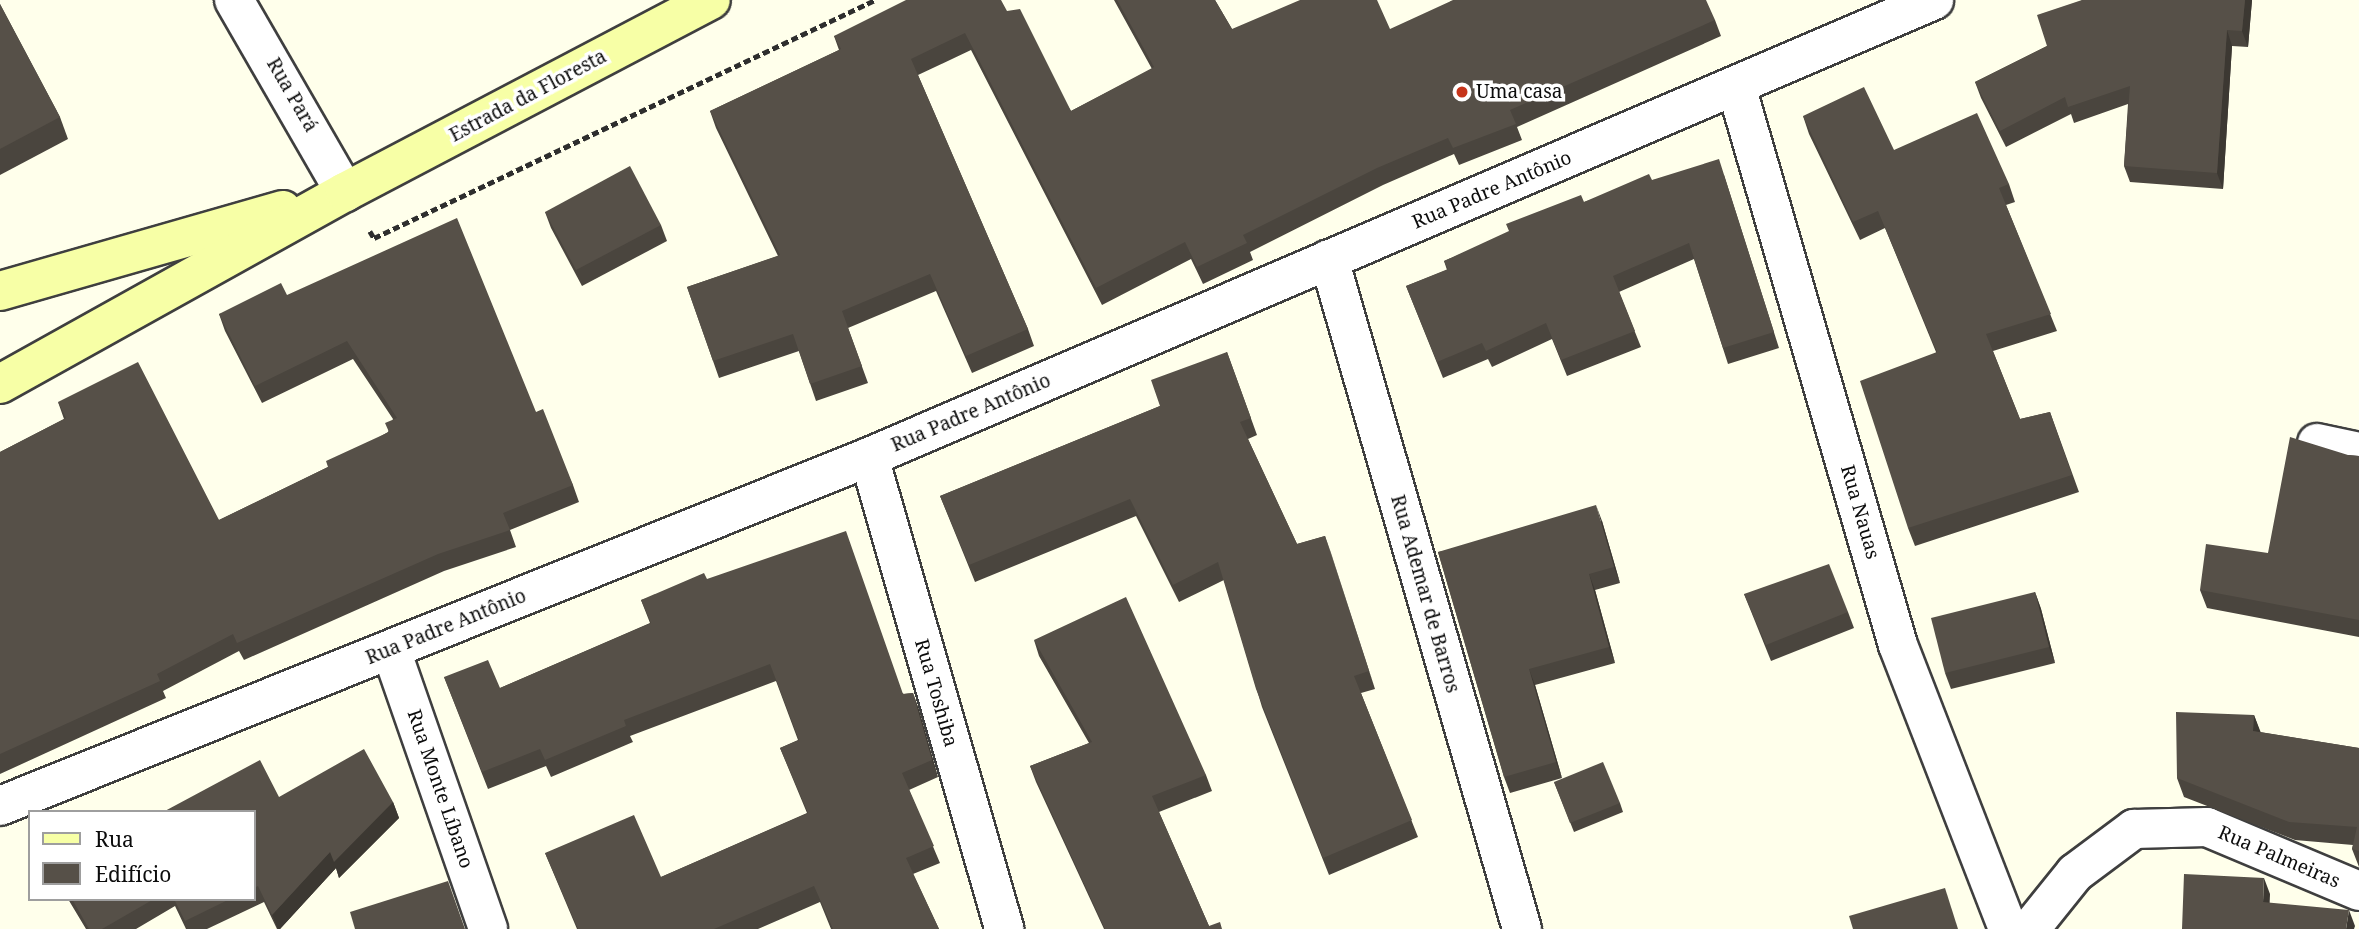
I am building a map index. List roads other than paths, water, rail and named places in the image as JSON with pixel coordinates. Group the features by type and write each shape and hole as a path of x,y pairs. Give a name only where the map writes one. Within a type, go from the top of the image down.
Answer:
{"main road":[{"name":"Estrada da Floresta","path":"0,384 345,192 711,0"},
{"name":"Estrada da Floresta","path":"0,291 345,192"}],"street":[{"name":"Rua Pará","path":"234,0 345,192"},
{"name":"Rua Padre Antônio","path":"0,806 869,457 1934,0"},
{"name":"Rua Nauas","path":"1736,86 1898,645 2008,929"},
{"name":"Rua Ademar de Barros","path":"1329,259 1522,929"},
{"path":"2317,443 2359,452"},
{"name":"Rua Toshiba","path":"869,457 1004,929"},
{"name":"Rua Monte Líbano","path":"391,650 488,929"},
{"name":"Rua Palmeiras","path":"2030,929 2075,873 2134,829 2207,827 2359,891"}],"place":[{"name":"Uma casa","path":"1462,92"}]}
